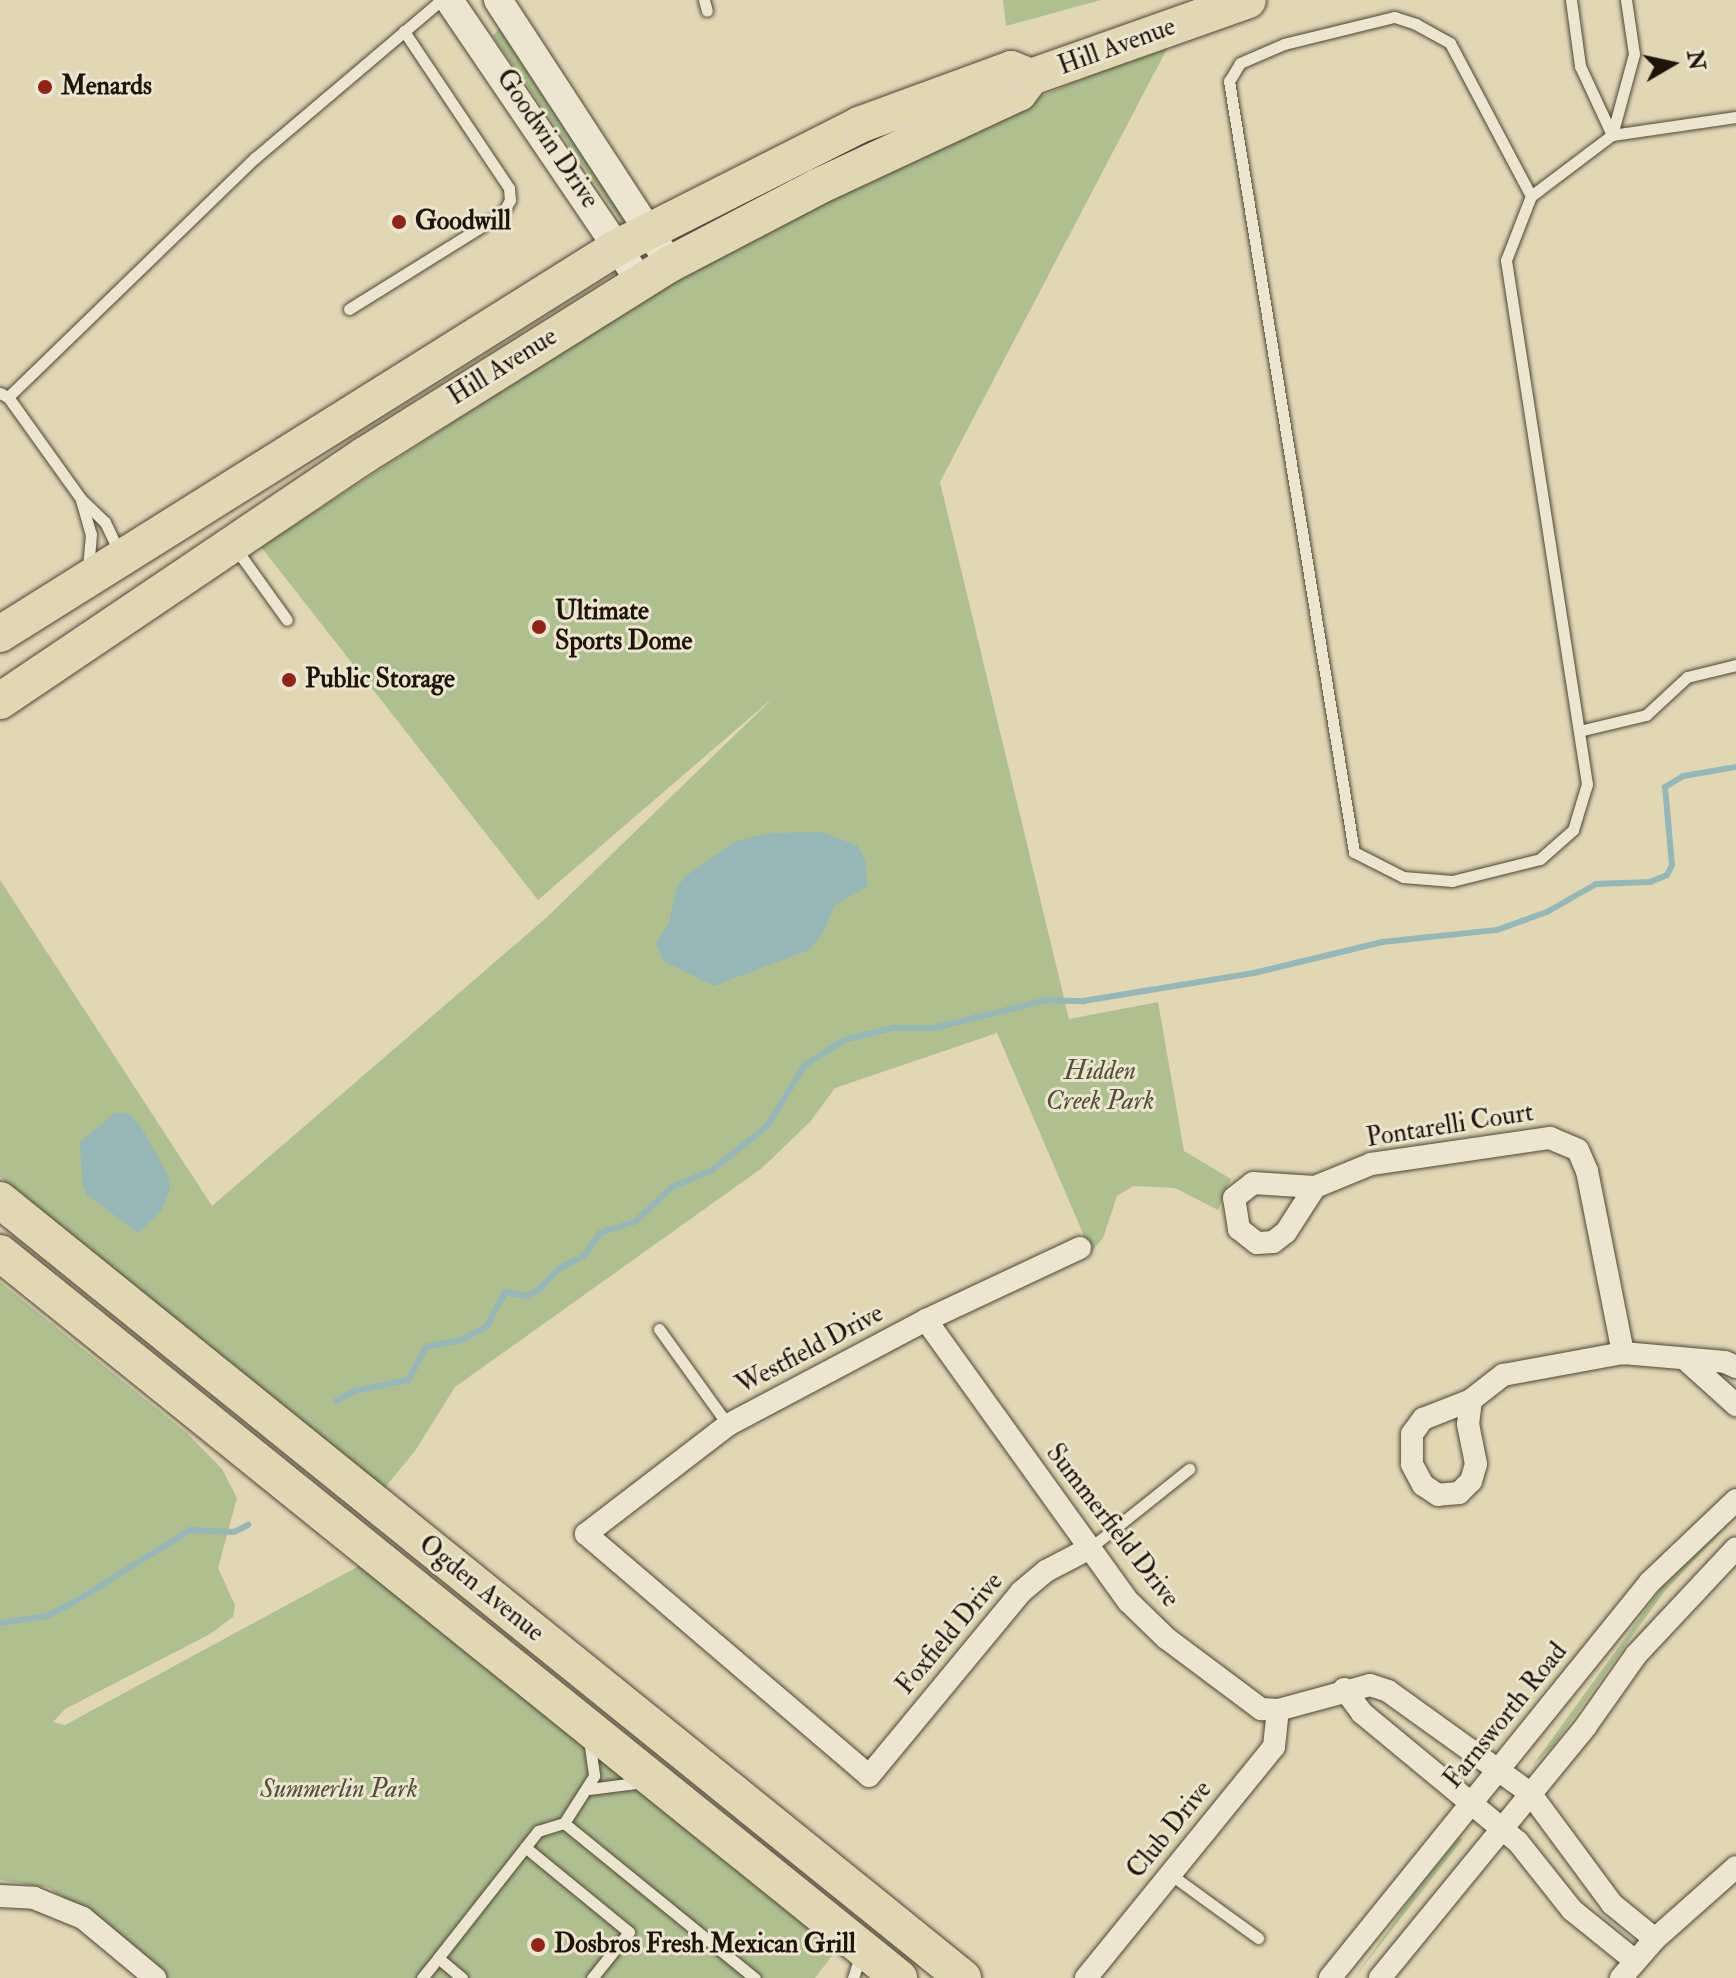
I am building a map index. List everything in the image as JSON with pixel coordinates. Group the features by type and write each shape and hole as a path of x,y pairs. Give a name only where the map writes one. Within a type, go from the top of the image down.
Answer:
{"main road":[{"name":"Hill Avenue","path":"0,701 471,387 656,273 817,187 1019,93 1031,77 1248,0"},
{"name":"Hill Avenue","path":"0,634 618,247 859,125 1011,69 1031,77"},
{"path":"70,654 119,571 121,557"},
{"name":"Ogden Avenue","path":"0,1200 963,1978"},
{"name":"Ogden Avenue","path":"0,1253 654,1782 858,1963 899,1978"}],"street":[{"name":"Goodwin Drive","path":"449,0 618,247 656,273"},
{"name":"Goodwin Drive","path":"498,0 650,230 656,273"},
{"name":"Pontarelli Court","path":"1315,1187 1371,1164 1439,1152 1550,1138 1578,1150 1587,1171 1623,1353"},
{"name":"Westfield Drive","path":"869,1776 586,1534 728,1425 926,1320 1080,1248"},
{"name":"Summerfield Drive","path":"926,1320 1129,1602 1166,1638 1261,1709 1278,1710"},
{"path":"1471,1400 1503,1375 1623,1353 1725,1362 1736,1367"},
{"path":"1685,1359 1736,1405"},
{"name":"Farnsworth Road","path":"1330,1978 1676,1552 1736,1500"},
{"name":"Foxfield Drive","path":"869,1776 1021,1592 1046,1571 1090,1548"},
{"path":"1380,1978 1530,1793 1636,1655 1736,1548"},
{"path":"1278,1710 1344,1689 1370,1685 1388,1691 1530,1793 1612,1904 1655,1939"},
{"path":"1344,1689 1362,1713 1472,1802 1530,1855 1572,1910 1628,1969 1655,1939 1736,1867"},
{"name":"Club Drive","path":"1086,1978 1274,1747 1278,1710"},
{"path":"0,1896 34,1898 83,1918 155,1978"}],"lane":[{"path":"121,557 105,522 81,499 4,395 255,158 441,0"},
{"path":"1571,0 1580,66 1612,135"},
{"path":"1612,135 1634,54 1626,0"},
{"path":"1531,196 1450,43 1416,24 1394,17 1284,44 1240,63 1229,81 1354,852 1403,877 1452,881 1540,859 1573,830 1587,784 1506,260 1531,196 1612,135 1736,117"},
{"path":"349,309 503,213 510,200 509,188 404,31"},
{"path":"81,499 91,534 92,557 84,580"},
{"path":"233,544 287,620"},
{"path":"1579,731 1646,715 1687,677 1736,665"},
{"path":"659,1329 728,1425"},
{"path":"1090,1548 1189,1469"},
{"path":"422,1978 538,1831 564,1823 589,1789 594,1762 587,1727"},
{"path":"589,1789 654,1782"},
{"path":"564,1823 750,1976"},
{"path":"525,1847 629,1932 592,1978"},
{"path":"1170,1874 1258,1938"},
{"path":"438,1958 462,1978"}],"green space":[{"path":"1003,0 1101,0 1006,26"},
{"path":"500,27 619,206 624,225 493,36"},
{"name":"Hidden Creek Park","path":"1170,43 940,482 1069,1019 1158,1002 1184,1151 1231,1179 1218,1210 1175,1188 1133,1186 1117,1196 1103,1238 1091,1252 997,1033 835,1088 810,1122 762,1168 455,1387 415,1451 382,1491 0,1177 0,880 212,1206 546,918 774,697 538,900 261,547 712,254 1021,104"},
{"name":"Summerlin Park","path":"0,1282 187,1433 222,1469 237,1498 218,1568 235,1605 233,1617 210,1634 65,1709 53,1722 65,1725 359,1566 838,1948 815,1978 164,1978 50,1888 0,1880"},
{"path":"1736,1516 1664,1592 1553,1746 1533,1765 1662,1587"},
{"path":"1459,1838 1463,1839 1354,1978 1414,1894"}],"water":[{"path":"820,832 857,845 865,859 868,886 834,906 824,932 809,950 714,986 663,961 656,943 669,923 677,886 687,875 736,841 771,833"},
{"path":"115,1113 127,1113 140,1125 168,1175 170,1189 161,1211 138,1233 86,1194 82,1182 80,1142"}],"waterway":[{"path":"336,1401 354,1391 408,1380 426,1347 461,1340 487,1326 505,1292 526,1296 539,1290 558,1269 584,1256 600,1233 636,1221 672,1187 711,1171 767,1126 805,1065 844,1040 892,1028 934,1028 1046,1000 1083,1001 1254,973 1382,942 1497,930 1547,912 1596,884 1650,882 1667,875 1672,865 1665,787 1683,776 1736,767"},
{"path":"0,1623 47,1616 190,1530 234,1532 248,1525"}],"place":[{"name":"Menards","path":"45,87"},
{"name":"Goodwill","path":"399,222"},
{"name":"Ultimate Sports Dome","path":"539,627"},
{"name":"Public Storage","path":"289,680"},
{"name":"Dosbros Fresh Mexican Grill","path":"538,1945"}]}
